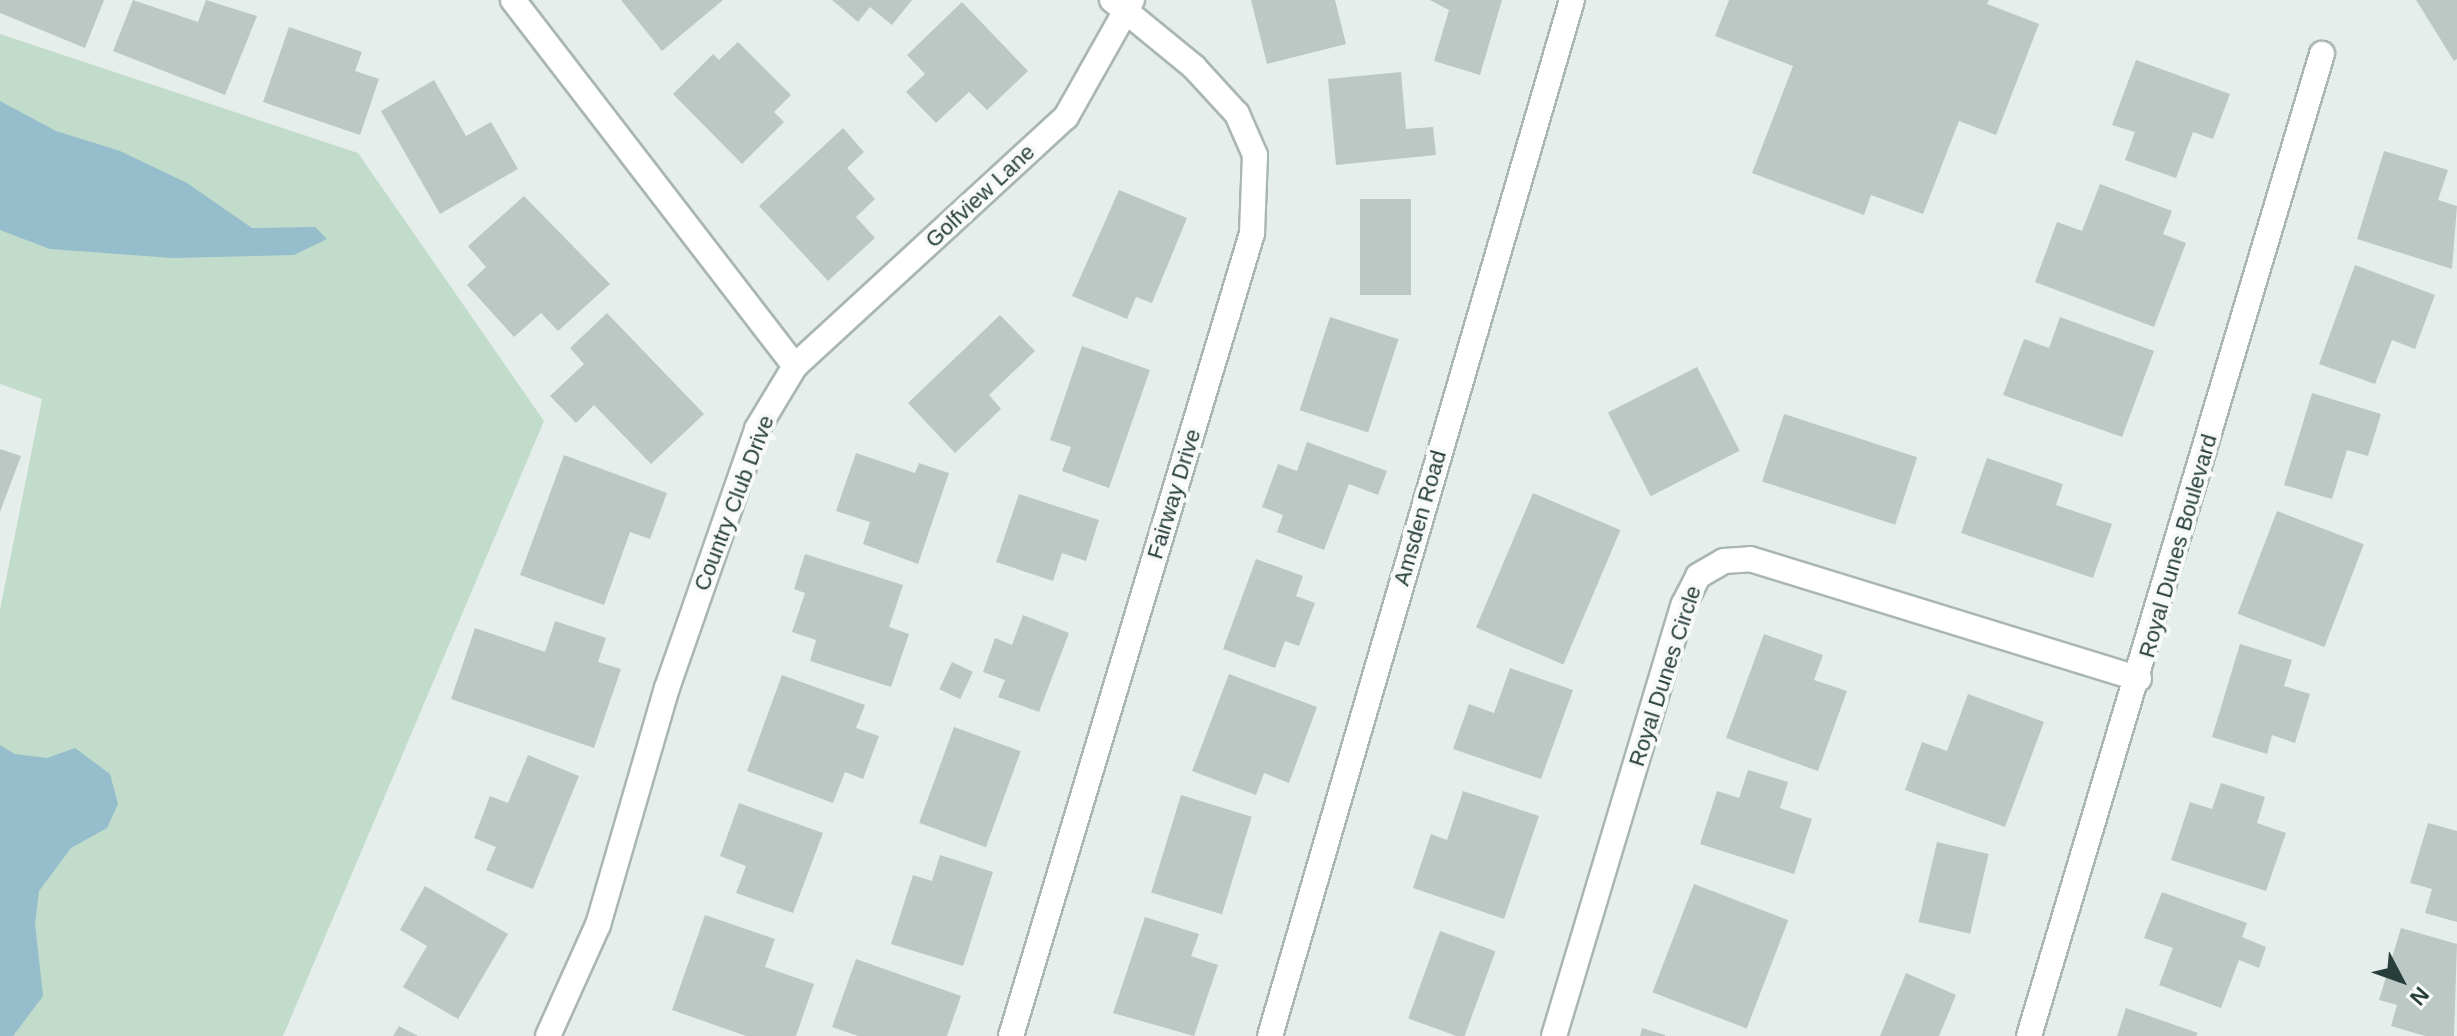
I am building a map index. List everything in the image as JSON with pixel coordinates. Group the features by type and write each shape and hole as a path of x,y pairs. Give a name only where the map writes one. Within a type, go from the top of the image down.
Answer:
{"street":[{"path":"513,0 795,366"},
{"name":"Amsden Road","path":"1270,1036 1572,0"},
{"name":"Golfview Lane","path":"795,366 1066,117 1124,5"},
{"name":"Fairway Drive","path":"1011,1036 1252,233 1255,155 1237,114 1194,67 1124,5"},
{"name":"Royal Dunes Boulevard","path":"2029,1036 2139,679 2322,54"},
{"name":"Country Club Drive","path":"548,1036 598,925 667,688 757,429 795,366"},
{"name":"Royal Dunes Circle","path":"1554,1036 1684,604 1698,576 1724,561 1750,559 2139,679"}],"green space":[{"path":"0,34 358,153 544,421 283,1036 0,1036 0,610 42,399 0,384"}],"water":[{"path":"0,101 56,131 120,151 187,183 252,228 315,227 327,239 294,255 173,258 50,249 0,230"},
{"path":"0,745 15,754 47,758 75,748 110,774 118,804 107,828 71,848 39,891 35,924 43,996 13,1036 0,1036"}],"building":[{"path":"0,0 104,0 85,48 0,13"},
{"path":"133,0 198,22 206,0 257,16 225,95 113,51"},
{"path":"621,0 723,0 662,51"},
{"path":"832,0 912,0 892,25 870,7 858,22"},
{"path":"1251,0 1335,0 1346,44 1267,64"},
{"path":"1430,0 1502,0 1480,75 1434,61 1449,10"},
{"path":"1729,0 1989,0 1987,4 2039,24 1996,135 1959,121 1923,214 1871,195 1864,215 1752,173 1793,66 1715,36"},
{"path":"2416,0 2457,0 2457,59 2454,61"},
{"path":"962,2 1028,71 987,110 969,92 936,123 906,92 925,74 907,55"},
{"path":"289,27 362,52 355,71 379,79 360,135 263,102"},
{"path":"738,42 791,95 774,112 784,122 742,164 673,94 713,54 719,60"},
{"path":"2136,60 2230,94 2213,139 2193,132 2176,178 2125,160 2135,132 2112,125"},
{"path":"1401,72 1406,129 1433,127 1436,155 1336,165 1328,79"},
{"path":"434,80 466,136 491,122 518,169 440,214 381,111"},
{"path":"843,128 864,152 847,168 875,199 856,217 875,238 828,281 759,206"},
{"path":"2384,151 2448,170 2438,200 2457,206 2452,269 2357,239"},
{"path":"2100,184 2172,211 2163,234 2186,243 2154,327 2035,282 2057,222 2082,231"},
{"path":"1119,190 1187,218 1152,303 1136,297 1127,319 1072,296"},
{"path":"524,196 610,284 558,331 541,313 514,337 467,285 486,267 468,246"},
{"path":"1360,199 1411,199 1411,295 1360,295"},
{"path":"2355,265 2435,295 2415,349 2392,340 2375,384 2319,364"},
{"path":"607,313 704,414 651,464 594,405 576,423 550,396 584,364 570,348"},
{"path":"1000,315 1035,351 989,395 1001,409 955,453 908,403"},
{"path":"1330,317 1398,339 1368,432 1300,410"},
{"path":"2060,317 2154,351 2122,437 2003,395 2024,339 2049,348"},
{"path":"1082,346 1150,370 1109,488 1062,471 1071,447 1050,440"},
{"path":"1697,367 1740,451 1651,496 1608,412"},
{"path":"2312,393 2381,414 2368,456 2347,450 2332,499 2284,485"},
{"path":"1784,414 1917,457 1895,525 1762,482"},
{"path":"1307,442 1387,471 1378,495 1349,484 1324,550 1277,532 1283,515 1262,507 1278,464 1297,471"},
{"path":"0,449 21,456 0,512"},
{"path":"856,453 915,473 919,463 949,473 918,564 863,544 870,522 836,511"},
{"path":"564,455 667,493 650,539 630,532 604,605 520,575"},
{"path":"1987,458 2063,484 2056,505 2112,524 2093,578 1961,533"},
{"path":"1533,493 1620,530 1563,665 1476,627"},
{"path":"1019,494 1099,520 1086,561 1062,553 1053,581 996,562"},
{"path":"2277,511 2364,544 2324,647 2238,614"},
{"path":"805,554 903,585 889,627 909,634 891,687 810,661 816,640 792,632 805,593 794,589"},
{"path":"1256,559 1303,576 1296,596 1315,603 1299,646 1285,641 1275,668 1223,649"},
{"path":"1023,615 1069,633 1039,712 998,697 1005,680 983,672 995,638 1012,645"},
{"path":"555,621 606,638 598,662 621,669 594,748 451,699 475,628 545,652"},
{"path":"1764,634 1823,655 1814,680 1847,691 1818,771 1726,738"},
{"path":"2240,644 2292,660 2284,686 2310,694 2295,743 2272,735 2267,754 2212,737"},
{"path":"952,662 973,672 960,699 939,689"},
{"path":"1510,668 1573,690 1541,779 1453,749 1469,704 1494,713"},
{"path":"1229,674 1317,707 1289,783 1264,773 1256,795 1192,771"},
{"path":"782,675 865,705 856,728 879,736 863,779 845,772 833,803 747,771"},
{"path":"1968,694 2044,722 2005,827 1905,790 1922,742 1947,751"},
{"path":"954,727 1021,751 986,847 919,823"},
{"path":"528,755 579,776 533,889 486,870 496,847 474,838 490,796 508,803"},
{"path":"1748,770 1788,782 1780,808 1812,819 1794,874 1700,844 1717,791 1739,798"},
{"path":"2221,783 2265,797 2257,823 2286,833 2266,891 2171,860 2190,802 2212,809"},
{"path":"1463,791 1539,816 1504,919 1413,888 1431,834 1447,840"},
{"path":"1181,795 1252,817 1222,914 1151,893"},
{"path":"739,803 823,833 793,913 736,893 746,866 720,856"},
{"path":"2428,823 2457,831 2457,922 2425,913 2432,889 2410,883"},
{"path":"1937,842 1989,854 1970,934 1919,922"},
{"path":"940,855 993,872 963,966 891,944 913,875 932,881"},
{"path":"1694,884 1788,920 1747,1028 1652,992"},
{"path":"425,886 508,934 458,1019 403,987 427,946 400,930"},
{"path":"2162,892 2247,923 2242,937 2266,947 2259,968 2239,960 2221,1008 2159,985 2173,948 2144,938"},
{"path":"705,915 775,939 765,967 814,984 796,1036 746,1036 672,1010"},
{"path":"1145,917 1199,934 1191,956 1218,965 1194,1036 1113,1013"},
{"path":"2401,928 2457,944 2454,1036 2425,1036 2391,1026 2397,1005 2379,1000"},
{"path":"1440,931 1495,951 1465,1036 1408,1018"},
{"path":"856,959 961,996 947,1036 858,1036 832,1027"},
{"path":"1906,973 1956,995 1939,1036 1880,1036"},
{"path":"2126,1008 2198,1033 2196,1036 2117,1036"},
{"path":"399,1026 418,1036 393,1036"},
{"path":"1642,1028 1665,1035 1665,1036 1640,1036"}]}
